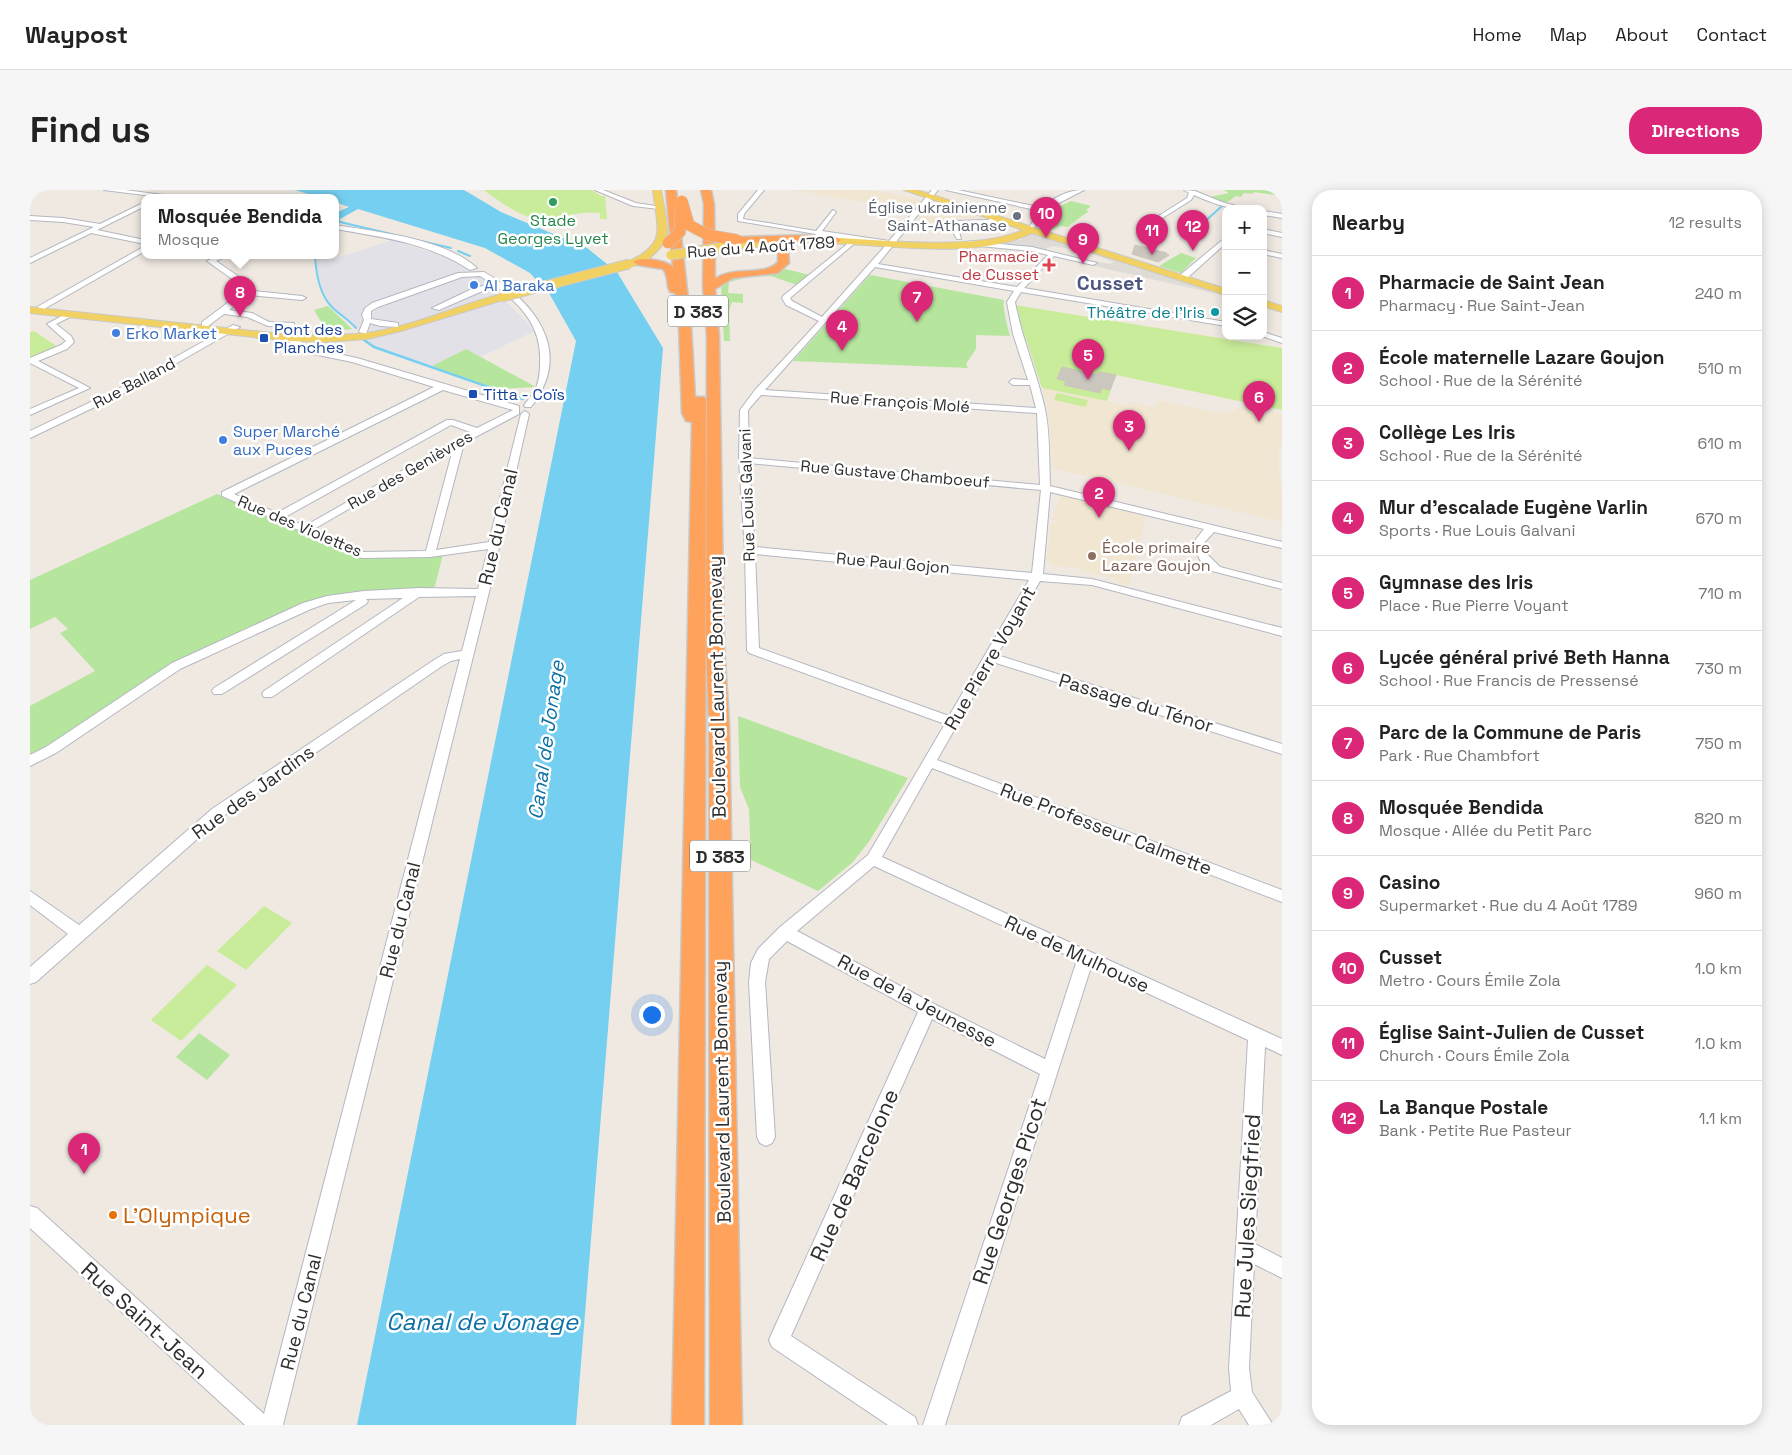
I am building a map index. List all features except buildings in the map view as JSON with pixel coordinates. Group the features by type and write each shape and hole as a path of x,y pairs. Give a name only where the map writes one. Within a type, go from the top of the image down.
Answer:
{"highway":[{"path":"671,190 672,248"},
{"path":"672,248 680,232 681,190"},
{"name":"Boulevard Laurent Bonnevay","path":"704,291 710,245 709,204 706,190"},
{"path":"660,192 670,231 685,326 689,413 698,432"},
{"name":"Boulevard Laurent Bonnevay","path":"695,200 704,291 713,336 714,647 719,723 726,1425"},
{"path":"682,201 689,225 708,235 737,243 769,251 781,251 810,236"},
{"path":"737,243 810,236 836,240"},
{"path":"710,245 723,263 758,272"},
{"path":"651,253 672,248"},
{"path":"704,291 730,275 779,268 784,265 781,251"},
{"path":"633,263 666,266 672,273 679,320 685,326"},
{"name":"Boulevard Laurent Bonnevay","path":"688,1425 698,352"}],"main road":[{"path":"908,190 932,193 1030,230 1222,291"},
{"path":"633,263 651,253 662,234 659,207 660,192"},
{"path":"963,241 1014,238 1020,237 1030,230"},
{"name":"Rue du 4 Août 1789","path":"810,236 853,242 892,244 963,241"},
{"name":"Rue du 4 Août 1789","path":"420,320 633,263 672,248 724,247 737,243 781,251"},
{"path":"1267,303 1282,302"},
{"path":"1267,304 1282,309"},
{"path":"36,306 205,324 290,338 326,340 420,320"},
{"path":"30,310 160,324 307,334 361,333 397,329 420,320"},
{"path":"160,324 171,323 198,326 205,324"}],"street":[{"path":"107,190 141,194"},
{"path":"598,190 629,204 659,207"},
{"path":"762,190 739,218 747,222 792,230 810,236 892,244"},
{"path":"949,190 1043,210"},
{"path":"1030,230 1043,210 1064,196 1081,190"},
{"path":"1151,223 1189,199 1190,191 1225,205"},
{"path":"646,206 655,201 660,192"},
{"name":"Rue Louis Galvani","path":"932,193 892,244 758,392 744,410 744,460 750,550 753,650 953,722"},
{"path":"30,261 141,206"},
{"path":"810,236 833,212"},
{"path":"1267,214 1282,216"},
{"path":"30,218 63,220 100,226"},
{"path":"963,241 956,232 960,222 988,222 998,219"},
{"path":"339,228 390,237 420,245 447,254 470,271"},
{"path":"90,231 141,241"},
{"path":"1267,232 1282,235"},
{"name":"Rue du 4 Août 1789","path":"963,241 1032,249 1093,264"},
{"path":"823,320 789,303 786,298 853,242"},
{"path":"1182,278 1222,244"},
{"path":"36,306 141,250"},
{"path":"1267,253 1282,256"},
{"name":"Rue Pierre Voyant","path":"766,1137 756,973 763,954 786,932 873,859 1037,576 1046,488 1041,411 1034,383 1017,334 1012,307 1013,297 1019,289 1052,254"},
{"path":"205,324 250,290 211,261 216,259"},
{"path":"873,265 1222,323"},
{"path":"361,333 368,320 366,315 368,310 375,305 470,271"},
{"name":"Rue du Canal","path":"272,1425 483,592 521,410 539,392 545,363 544,346 538,325 499,284 481,274 470,271"},
{"path":"436,308 477,290 499,284"},
{"path":"246,293 302,298"},
{"path":"222,311 249,315 268,324 291,326"},
{"path":"30,361 64,347 70,342 68,338 51,324 72,314"},
{"path":"368,320 380,324 395,325"},
{"name":"Rue Balland","path":"30,435 110,396 233,329"},
{"path":"1267,335 1282,340"},
{"path":"290,338 306,350 354,360 521,410"},
{"path":"306,350 309,346 326,340"},
{"path":"30,361 86,388"},
{"path":"1013,382 1034,383"},
{"path":"30,412 86,388 92,387 110,396"},
{"name":"Rue des Violettes","path":"442,387 226,494 362,556 430,554 493,545"},
{"name":"Rue François Molé","path":"758,392 1041,411"},
{"name":"Rue des Genièvres","path":"306,530 460,443 478,430 521,410"},
{"path":"277,517 450,422 478,430"},
{"path":"430,554 460,443"},
{"name":"Rue Gustave Chamboeuf","path":"744,460 1046,488"},
{"path":"1046,488 1282,545"},
{"path":"1210,527 1208,533 1198,543 1198,548 1208,563 1216,569 1282,586"},
{"name":"Rue Paul Gojon","path":"750,550 1092,582 1282,632"},
{"path":"30,761 184,662 307,606 327,600 418,592 483,592"},
{"path":"268,694 418,592"},
{"path":"363,598 365,606 382,617"},
{"path":"218,691 363,598"},
{"name":"Rue des Jardins","path":"30,977 217,814 438,663 448,657 466,654"},
{"name":"Passage du Ténor","path":"990,657 1282,749"},
{"name":"Rue Professeur Calmette","path":"930,762 1282,896"},
{"name":"Rue de Mulhouse","path":"873,859 1282,1047"},
{"path":"30,897 80,934"},
{"name":"Rue de la Jeunesse","path":"786,932 928,1009 1048,1069"},
{"name":"Rue Georges Picot","path":"934,1425 1048,1069 1086,958"},
{"name":"Rue de Barcelone","path":"779,1340 928,1009"},
{"name":"Rue Jules Siegfried","path":"1242,1396 1239,1368 1257,1036"},
{"name":"Rue Saint-Jean","path":"30,1215 261,1425"},
{"path":"1246,1249 1282,1268"},
{"path":"779,1340 907,1425"},
{"path":"1190,1425 1242,1396 1262,1425"}],"shaded area":[{"path":"793,190 871,190 923,200 915,211"},
{"path":"934,202 984,218 983,220 959,217 953,232 914,223 930,203"},
{"path":"1031,233 1035,233 1222,293 1222,295 1094,266 1098,262 1110,264 1114,262 1087,252 1054,246 1047,248 1045,251 980,244 1020,240"},
{"path":"392,240 453,259 486,281 535,331 480,357 466,349 431,367 378,348 367,342 356,327 330,304 327,299 318,277 316,259 339,259 339,257"},
{"path":"1042,388 1129,406 1130,402 1156,408 1158,402 1163,401 1221,413 1232,413 1239,407 1246,406 1282,414 1279,477 1282,486 1278,485 1282,491 1282,522 1053,468 1048,411"},
{"name":"École primaire Lazare Goujon","path":"1063,495 1146,516 1129,586 1117,583 1118,580 1066,566 1065,568 1053,565 1047,560 1051,523 1056,524 1057,521 1052,520"}],"green space":[{"name":"Stade Georges Lyvet","path":"484,190 592,190 601,196 605,196 607,219 600,219 600,213 592,212 546,219 532,218 510,208"},
{"path":"1224,190 1282,190 1282,196 1254,192 1255,194 1244,193 1241,197 1236,196 1226,203 1210,197 1229,193"},
{"path":"1071,201 1091,206 1086,210 1089,211 1067,227 1060,226 1049,231 1046,230 1050,223 1057,218 1048,216 1054,209"},
{"path":"1181,253 1196,258 1181,273 1159,266"},
{"path":"785,269 810,275 797,285 771,276 748,277 729,282 728,293 743,294 743,303 732,302 729,311 730,341 724,341 721,285 731,278 773,273"},
{"path":"870,275 1004,300 1004,312 1010,336 976,335 976,349 966,364 968,368 793,361"},
{"path":"1015,305 1222,338 1222,340 1282,348 1282,410 1116,375 1107,401 1042,388"},
{"path":"328,306 352,329 326,330 314,310"},
{"path":"34,331 58,347 30,358 30,332"},
{"path":"466,349 534,387 497,389 432,366"},
{"path":"1057,393 1088,400 1086,407 1054,400"},
{"path":"217,494 359,556 443,554 435,586 432,589 338,595 252,627 30,755 30,706 95,671 60,633 68,629 55,617 30,629 30,580"},
{"path":"738,716 908,778 870,840 853,862 818,891 751,860 749,809 740,787"},
{"path":"264,906 292,923 246,970 217,951"},
{"path":"207,965 237,985 181,1041 151,1020"},
{"path":"199,1033 230,1055 207,1080 176,1057"}],"water":[{"name":"Canal de Jonage","path":"295,190 464,190 501,212 587,248 617,272 663,348 576,1425 357,1425 576,341 549,293 530,273 485,248 358,209 340,219 339,222 339,211 349,207 339,203 339,194 308,194"}],"waterway":[{"path":"1190,235 1222,206"},
{"path":"340,222 451,248"},
{"path":"458,251 470,256"},
{"path":"315,259 317,277 324,296 332,307 356,328"},
{"path":"364,340 374,347 523,399"}],"place":[{"name":"Stade Georges Lyvet","path":"553,202"},
{"name":"Église ukrainienne Saint-Athanase","path":"1017,216"},
{"name":"Cusset","path":"1046,238"},
{"name":"La Banque Postale","path":"1193,251"},
{"name":"Église Saint-Julien de Cusset","path":"1152,255"},
{"name":"Casino","path":"1083,264"},
{"name":"Pharmacie de Cusset","path":"1049,265"},
{"name":"Al Baraka","path":"474,285"},
{"name":"Théâtre de l'Iris","path":"1215,312"},
{"name":"Mosquée Bendida","path":"240,317"},
{"name":"Parc de la Commune de Paris","path":"917,322"},
{"name":"Erko Market","path":"116,333"},
{"name":"Pont des Planches","path":"264,338"},
{"name":"Mur d'escalade Eugène Varlin","path":"842,351"},
{"name":"Gymnase des Iris","path":"1088,380"},
{"name":"Titta - Coïs","path":"473,394"},
{"name":"Lycée général privé Beth Hanna","path":"1259,422"},
{"name":"Super Marché aux Puces","path":"223,440"},
{"name":"Collège Les Iris","path":"1129,451"},
{"name":"École maternelle Lazare Goujon","path":"1099,518"},
{"name":"École primaire Lazare Goujon","path":"1092,556"},
{"name":"Pharmacie de Saint Jean","path":"84,1174"},
{"name":"L'Olympique","path":"113,1215"}],"district":[{"name":"Cusset","path":"1110,283"}]}
